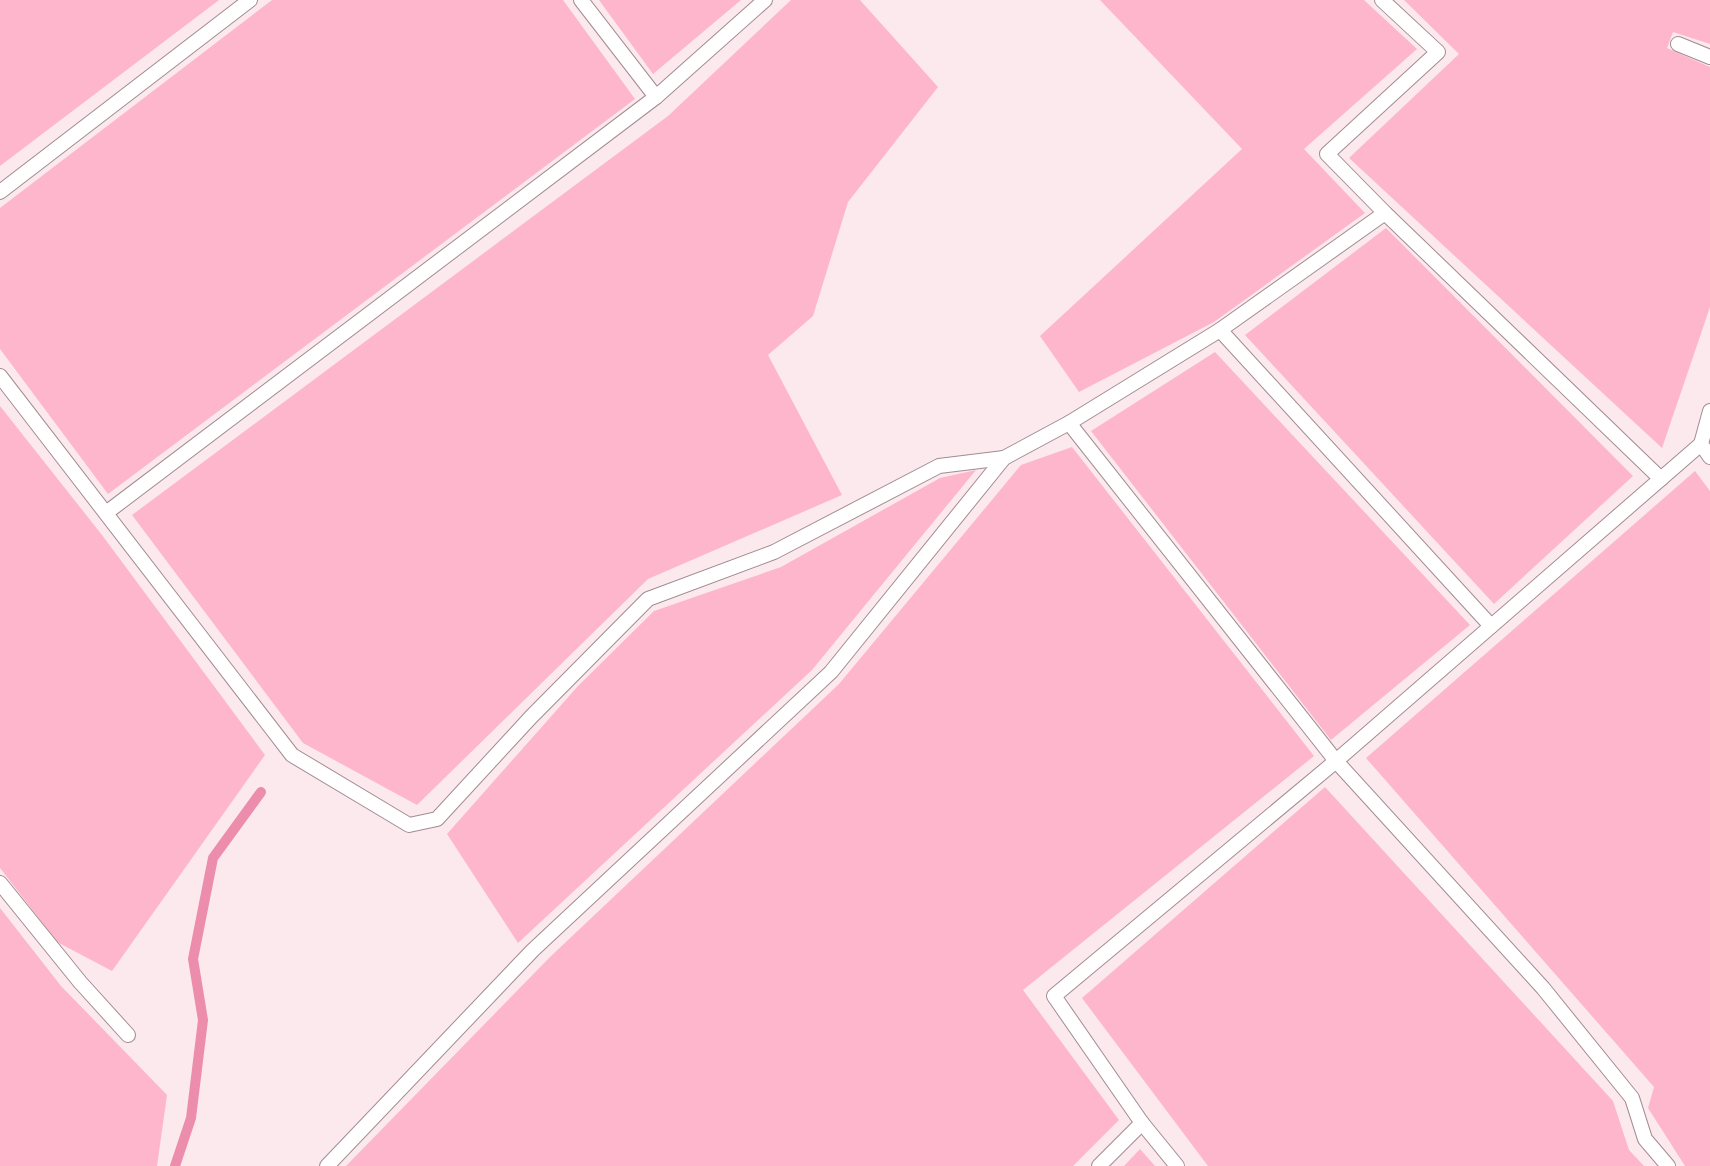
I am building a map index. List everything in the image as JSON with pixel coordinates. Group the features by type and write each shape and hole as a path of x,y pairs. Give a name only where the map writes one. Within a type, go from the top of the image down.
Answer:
{"lane":[{"path":"0,192 250,0"},
{"path":"581,0 656,97"},
{"path":"106,513 656,97 765,0"},
{"path":"1382,0 1438,52 1327,154 1661,479"},
{"path":"1678,44 1710,57"},
{"path":"0,376 292,755 409,825 437,819 531,717 648,599 774,552 939,466 1004,458 1069,424 1220,330 1385,213"},
{"path":"1220,330 1491,626"},
{"path":"1177,1166 1142,1123 1054,996 1336,761 1661,479 1700,444 1710,411"},
{"path":"1069,424 1336,761 1543,988 1632,1098 1645,1139 1668,1166"},
{"path":"1700,444 1710,457"},
{"path":"327,1166 533,950 831,671 1004,458"},
{"path":"0,883 80,982 128,1035"},
{"path":"1100,1166 1142,1123"}],"shaded area":[{"path":"0,0 219,0 0,166"},
{"path":"272,0 563,0 635,99 108,494 0,349 0,208"},
{"path":"599,0 741,0 653,74"},
{"path":"791,0 860,0 938,87 848,202 813,316 768,355 842,495 648,579 417,805 303,743 132,515 668,116"},
{"path":"1100,0 1364,0 1417,49 1304,149 1365,213 1214,322 1079,392 1040,336 1242,149"},
{"path":"1404,0 1710,0 1710,44 1673,32 1667,48 1710,67 1710,307 1662,448 1349,158 1459,54"},
{"path":"1386,228 1633,476 1494,604 1245,335"},
{"path":"1215,352 1470,625 1331,740 1091,431"},
{"path":"0,406 102,535 265,755 112,971 57,942 0,868"},
{"path":"1072,447 1314,756 1023,990 1119,1120 1073,1166 346,1166 550,957 839,684 1021,465"},
{"path":"976,470 812,670 518,943 447,834 578,686 654,611 781,567 940,478"},
{"path":"1695,471 1710,491 1710,1166 1685,1166 1648,1108 1654,1087 1366,758"},
{"path":"1325,787 1613,1101 1629,1150 1644,1166 1208,1166 1082,998"},
{"path":"0,908 61,986 167,1095 157,1166 0,1166"},
{"path":"1140,1149 1155,1166 1124,1166"}],"waterway":[{"path":"175,1166 191,1118 203,1020 193,959 213,858 261,792"}]}
